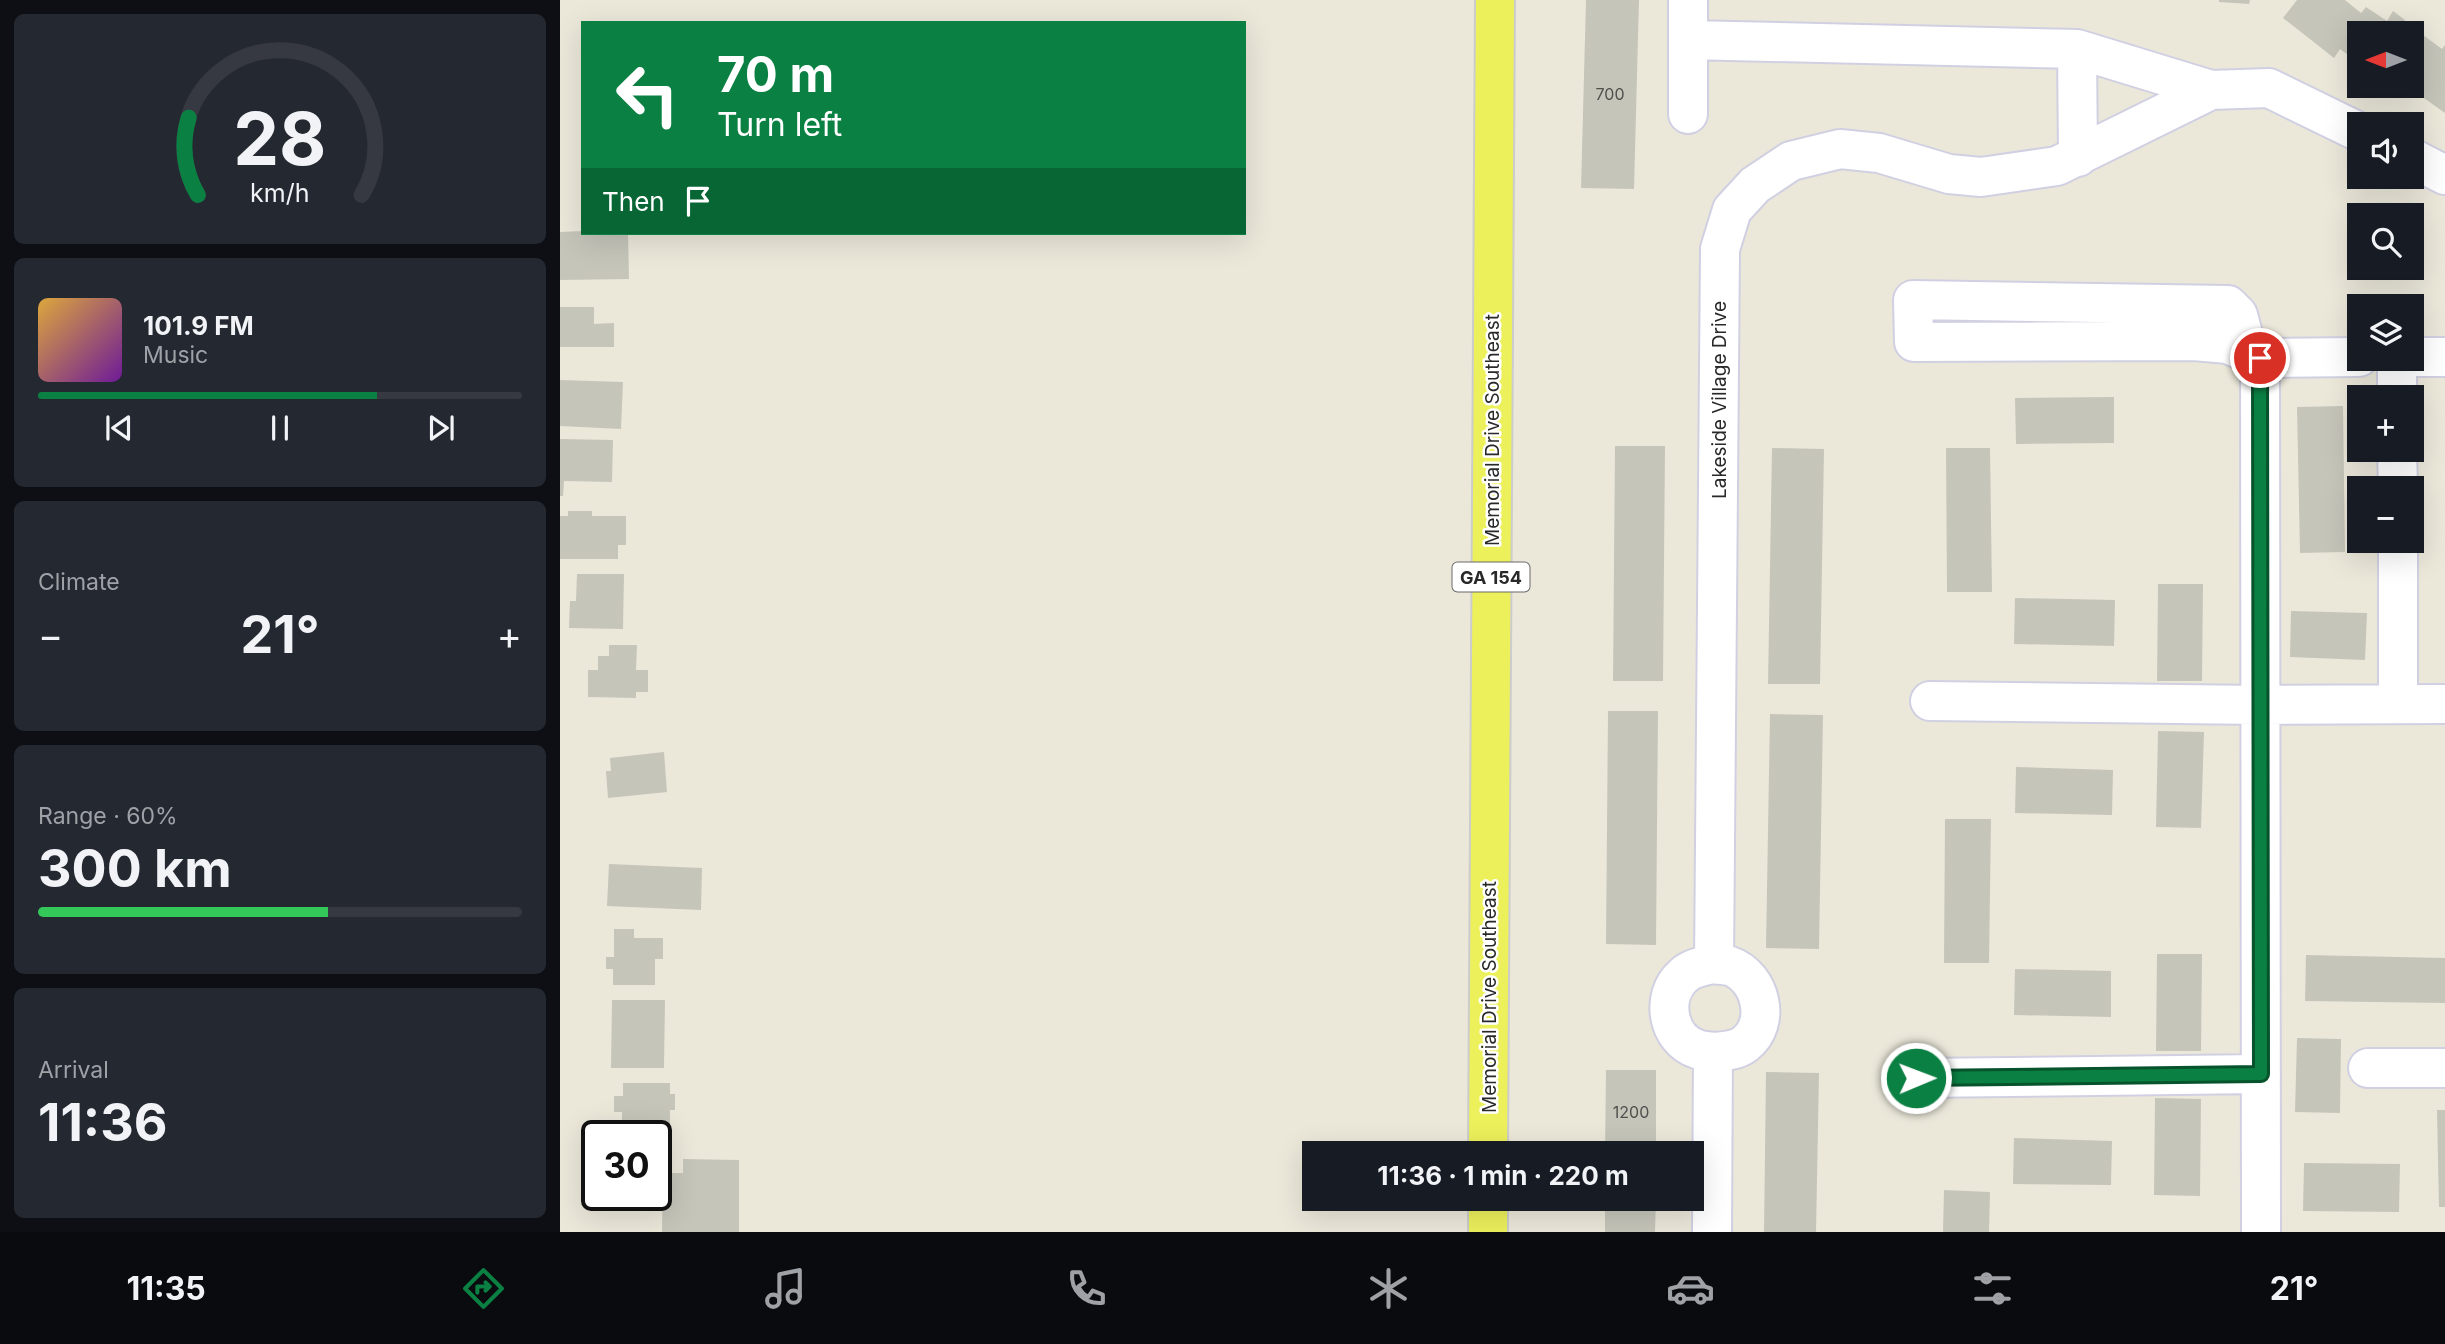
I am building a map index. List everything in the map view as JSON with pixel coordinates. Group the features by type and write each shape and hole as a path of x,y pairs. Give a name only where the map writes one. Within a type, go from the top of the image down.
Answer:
{"main road":[{"name":"Memorial Drive Southeast","path":"1489,1141 1495,0"},
{"path":"1488,1211 1488,1232"}],"street":[{"path":"1688,0 1688,114"},
{"name":"Lakeside Village Drive","path":"1688,40 2077,49 2211,90 2269,88 2347,126"},
{"path":"2077,49 2078,157"},
{"name":"Lakeside Village Drive","path":"1714,964 1720,249 1732,210 1755,185 1791,161 1840,149 1879,153 1949,174 1981,177 2057,166 2211,90"},
{"path":"2424,164 2445,175"},
{"path":"1913,300 1914,342 2194,341 2228,344 2254,356 2347,357"},
{"path":"2254,356 2261,705 2261,1232"},
{"path":"2424,357 2445,357"},
{"path":"2398,553 2399,704"},
{"path":"1930,701 2445,704"},
{"path":"1714,964 1731,967 1744,975 1754,987 1760,1003 1760,1018 1755,1032 1745,1044 1730,1051 1696,1049 1682,1040 1672,1027 1668,1010 1672,991 1682,976 1697,967 1714,964"},
{"path":"1712,1232 1713,1052"},
{"path":"2368,1068 2445,1068"},
{"path":"1916,1078 2261,1074"}],"building":[{"path":"1586,0 1639,0 1634,189 1581,188"},
{"path":"2219,0 2250,0 2249,4"},
{"path":"2297,0 2345,0 2361,13 2366,7 2387,21 2347,21 2347,54 2340,49 2334,58 2283,18"},
{"path":"2393,11 2404,21 2387,21"},
{"path":"2424,36 2442,49 2445,45 2445,113 2424,98"},
{"path":"560,232 628,235 629,279 560,280"},
{"path":"560,307 594,307 594,324 614,323 614,347 560,347"},
{"path":"560,380 623,382 621,429 560,426"},
{"path":"2114,397 2114,443 2016,444 2015,398"},
{"path":"2343,406 2345,552 2300,553 2297,407"},
{"path":"560,439 613,440 612,482 564,481 563,496 560,496"},
{"path":"1615,446 1665,446 1663,681 1613,681"},
{"path":"1772,448 1824,449 1820,684 1768,684"},
{"path":"1946,448 1990,448 1992,592 1947,592"},
{"path":"568,511 592,511 592,516 626,516 626,545 618,545 618,559 560,559 560,516 568,516"},
{"path":"577,574 624,574 623,629 569,628 570,601 576,601"},
{"path":"2158,584 2203,584 2202,681 2157,681"},
{"path":"2015,598 2115,600 2114,646 2014,644"},
{"path":"2291,611 2367,613 2365,660 2290,657"},
{"path":"609,645 637,645 636,670 648,670 648,692 636,692 636,698 588,697 588,670 598,670 598,656 609,656"},
{"path":"1608,711 1658,711 1656,945 1606,944"},
{"path":"1770,714 1823,715 1819,949 1766,948"},
{"path":"2158,731 2204,732 2201,828 2156,827"},
{"path":"664,752 667,792 608,798 606,771 611,771 610,758"},
{"path":"2016,767 2113,770 2112,815 2015,813"},
{"path":"1945,819 1991,819 1989,963 1944,963"},
{"path":"609,864 702,868 701,910 607,906"},
{"path":"614,929 634,929 634,938 663,938 663,959 655,959 655,985 613,985 613,969 606,969 606,957 614,957"},
{"path":"2157,954 2202,954 2201,1051 2156,1051"},
{"path":"2306,955 2445,958 2445,1003 2305,1001"},
{"path":"2015,969 2111,971 2111,1017 2014,1015"},
{"path":"612,1000 665,1000 664,1068 611,1068"},
{"path":"2297,1038 2341,1039 2340,1113 2295,1112"},
{"path":"1606,1070 1656,1070 1656,1141 1605,1141"},
{"path":"1766,1072 1819,1073 1816,1232 1764,1232"},
{"path":"623,1083 670,1083 670,1094 675,1094 675,1110 670,1110 670,1120 622,1120 622,1112 614,1112 614,1096 623,1096"},
{"path":"2155,1098 2201,1099 2200,1196 2154,1195"},
{"path":"2437,1110 2445,1110 2445,1207 2439,1207"},
{"path":"2014,1138 2112,1141 2111,1185 2013,1184"},
{"path":"683,1159 739,1160 739,1232 662,1232 662,1211 672,1211 672,1173 683,1173"},
{"path":"2304,1163 2400,1164 2399,1212 2303,1211"},
{"path":"1944,1190 1990,1192 1989,1232 1943,1232"},
{"path":"1605,1211 1656,1211 1655,1232 1605,1232"}],"route":[{"path":"1916,1078 2261,1074 2260,358"}]}
